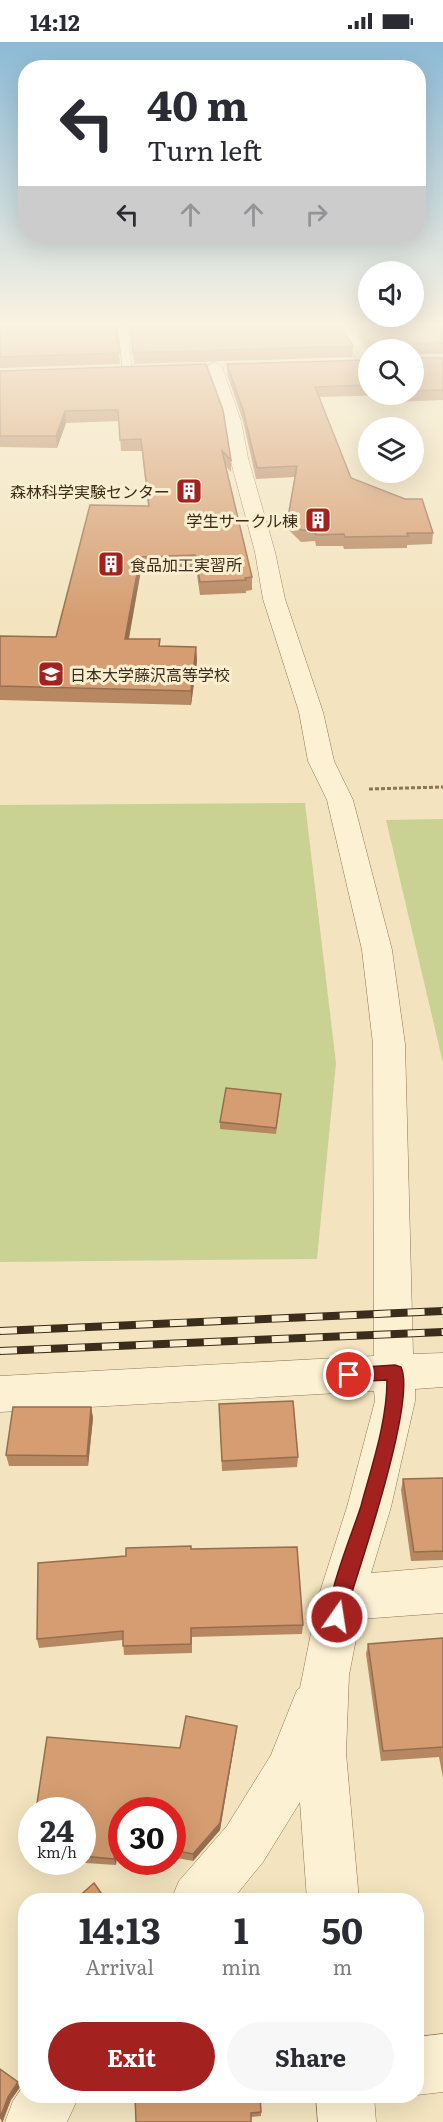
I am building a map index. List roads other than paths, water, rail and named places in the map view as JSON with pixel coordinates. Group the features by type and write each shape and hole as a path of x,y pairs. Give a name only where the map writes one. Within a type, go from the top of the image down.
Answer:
{"street":[{"path":"233,424 239,458 265,552 274,599 311,712 321,761 343,810 377,950 389,1044 392,1133 390,1230 395,1401 369,1507 340,1598 325,1675 321,1753 332,1893"},
{"path":"0,1394 443,1370"},
{"path":"340,1598 443,1590"},
{"path":"204,1893 246,1844 290,1771 325,1675"},
{"path":"424,2065 443,2063"},
{"path":"34,2122 46,2103"},
{"path":"346,2103 347,2122"}],"railway":[{"path":"0,1331 443,1311"},
{"path":"0,1351 443,1332"}],"place":[{"name":"森林科学実験センター","path":"189,491"},
{"name":"学生サークル棟","path":"318,520"},
{"name":"食品加工実習所","path":"111,564"},
{"name":"日本大学藤沢高等学校","path":"51,674"}]}
